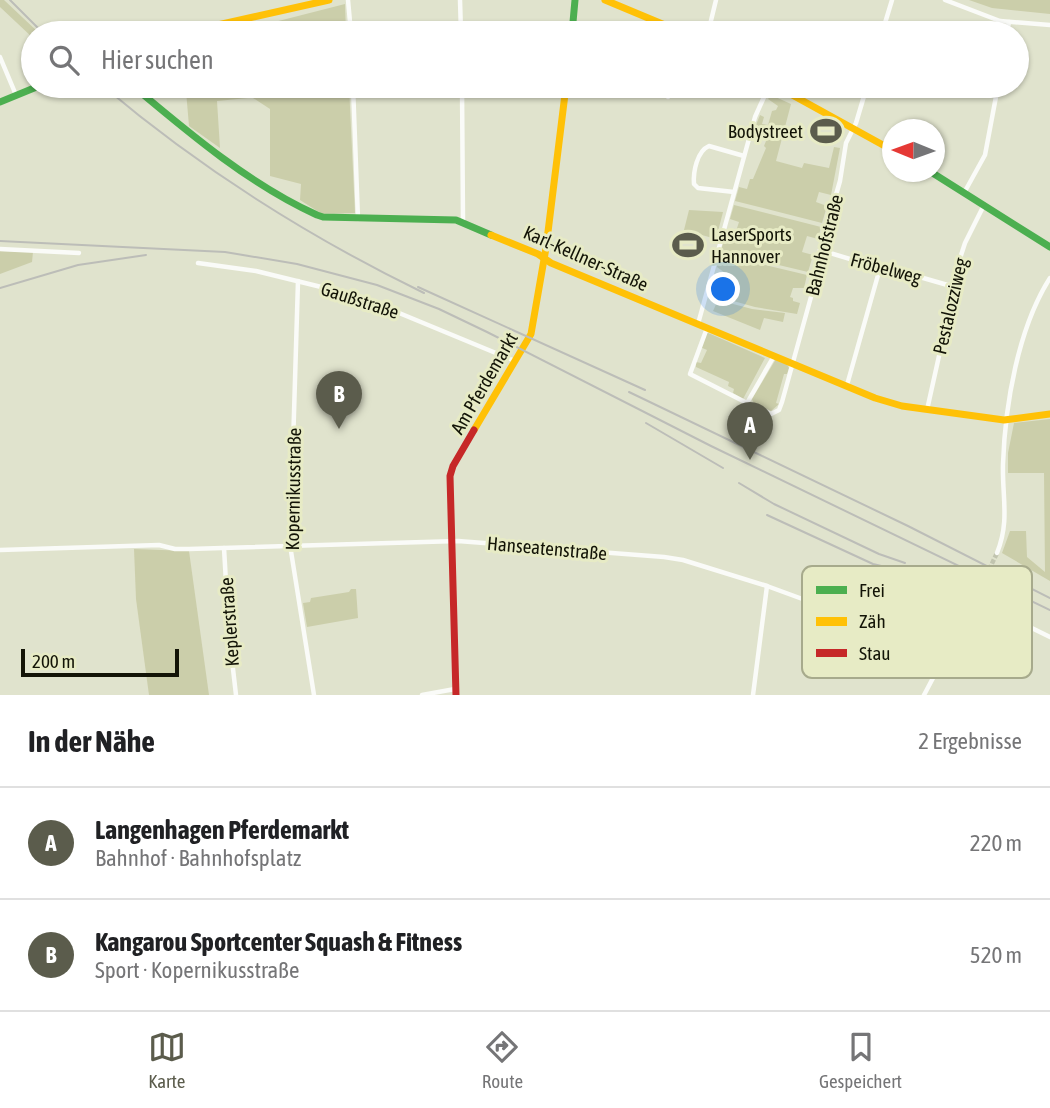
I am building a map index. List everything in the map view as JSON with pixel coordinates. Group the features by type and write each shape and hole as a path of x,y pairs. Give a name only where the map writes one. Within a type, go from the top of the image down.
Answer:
{"street":[{"path":"235,21 329,0"},
{"path":"348,0 350,21"},
{"path":"460,0 461,21"},
{"path":"573,21 575,0"},
{"path":"605,0 655,21"},
{"path":"711,21 716,0"},
{"path":"886,21 892,0"},
{"path":"945,0 990,19 1003,21"},
{"path":"1029,23 1050,25"},
{"path":"0,57 16,95"},
{"path":"0,102 21,93"},
{"name":"Karl-Kellner-Straße","path":"148,98 221,157 310,213 333,219 456,220 888,402 928,410 1008,419 1050,414"},
{"path":"353,98 358,219"},
{"path":"462,98 463,222"},
{"name":"Am Pferdemarkt","path":"455,692 449,485 453,466 531,334 545,258 565,98"},
{"path":"698,324 763,98"},
{"path":"798,98 882,144"},
{"name":"Bahnhofstraße","path":"747,403 775,414 782,402 822,257 820,250 840,181 846,143 863,98"},
{"path":"964,192 985,155 995,98"},
{"path":"734,192 698,188 694,184 694,174 704,147 744,156"},
{"path":"945,180 1050,247"},
{"name":"Pestalozziweg","path":"928,410 953,293 951,286 965,243 984,205"},
{"path":"0,249 79,253"},
{"name":"Fröbelweg","path":"820,250 951,286"},
{"name":"Gaußstraße","path":"198,262 256,271 358,296 516,362"},
{"path":"847,385 880,268"},
{"path":"997,554 1005,524 1003,462 1019,352 1035,306 1050,278"},
{"name":"Kopernikusstraße","path":"298,281 290,545 314,695"},
{"path":"707,327 690,374 747,403"},
{"path":"737,421 775,355"},
{"name":"Hanseatenstraße","path":"0,550 159,544 180,550 451,541 683,560 802,599"},
{"name":"Keplerstraße","path":"224,548 236,695"},
{"path":"753,695 767,586"},
{"path":"1032,628 1050,637"},
{"path":"924,695 933,678"},
{"path":"422,695 455,692"}],"green space":[{"path":"0,0 4,0 26,21 21,21 21,27 0,7"},
{"path":"969,0 1050,0 1050,14 992,8"},
{"path":"345,4 346,21 278,21"},
{"path":"187,98 248,98 217,101 220,148 189,126"},
{"path":"253,98 350,98 355,213 322,214 300,200 301,184 270,176 270,109"},
{"path":"778,98 791,104 776,161 802,168 804,163 829,168 834,147 840,148 831,195 819,192 816,202 827,206 822,223 735,201 739,187 747,189 750,179 753,179 766,148 764,146 770,131 756,125 760,115 764,117 762,124 768,125 772,111 778,106 768,99"},
{"path":"734,205 821,227 818,239 807,236 802,252 813,255 808,272 721,251 725,235 734,237 739,222 730,219"},
{"path":"689,210 723,212 716,239 684,230"},
{"path":"0,251 33,252 32,262 0,274"},
{"path":"720,254 807,275 804,288 793,288 790,297 800,303 797,314 755,307 708,294 712,283 721,285 725,273 717,267"},
{"path":"718,300 752,309 785,313 783,322 764,318 760,330 713,311"},
{"path":"706,332 765,358 743,399 733,393 734,389 728,386 729,382 696,367 696,362 701,363 707,350 700,347"},
{"path":"776,359 786,363 789,368 787,374 784,374 776,403 779,404 771,411 752,399"},
{"path":"1050,419 1050,581 1032,570 1032,566 1024,566 1002,553 1010,531 1026,531 1027,557 1045,572 1044,473 1008,473 1008,453 1014,423"},
{"path":"134,549 189,551 209,695 149,695 136,599"},
{"path":"356,589 358,618 307,627 303,603 310,602 311,598 349,592"}],"tunnel":[{"path":"991,566 997,553"}],"railway":[{"path":"10,0 31,21"},
{"path":"118,98 178,145 257,200 339,249 424,293"},
{"path":"0,241 225,252 297,264 377,285 439,309 487,332 711,446 959,566"},
{"path":"0,288 78,265 146,255"},
{"path":"418,287 645,390"},
{"path":"629,392 987,566"},
{"path":"646,423 723,468"},
{"path":"739,483 774,504 879,554 905,563"},
{"path":"767,515 881,566"},
{"path":"1032,589 1050,598"},
{"path":"1032,601 1050,610"}],"traffic: fast":[{"path":"573,21 575,0"},
{"path":"0,102 21,93"},
{"path":"148,98 244,173 317,215 456,220 491,235"},
{"path":"945,181 1050,247"}],"traffic: slow":[{"path":"235,21 329,0"},
{"path":"605,0 655,21"},
{"path":"474,430 531,334 546,248 565,98"},
{"path":"798,98 882,144"},
{"path":"491,235 538,254 551,263 875,398 902,406 1004,420 1050,414"}],"traffic: jam":[{"path":"456,695 450,476 474,430"}],"place":[{"name":"Bodystreet","path":"826,131"},
{"name":"LaserSports Hannover","path":"688,245"},
{"name":"Kangarou Sportcenter Squash & Fitness","path":"339,429"},
{"name":"Langenhagen Pferdemarkt","path":"750,460"}]}
